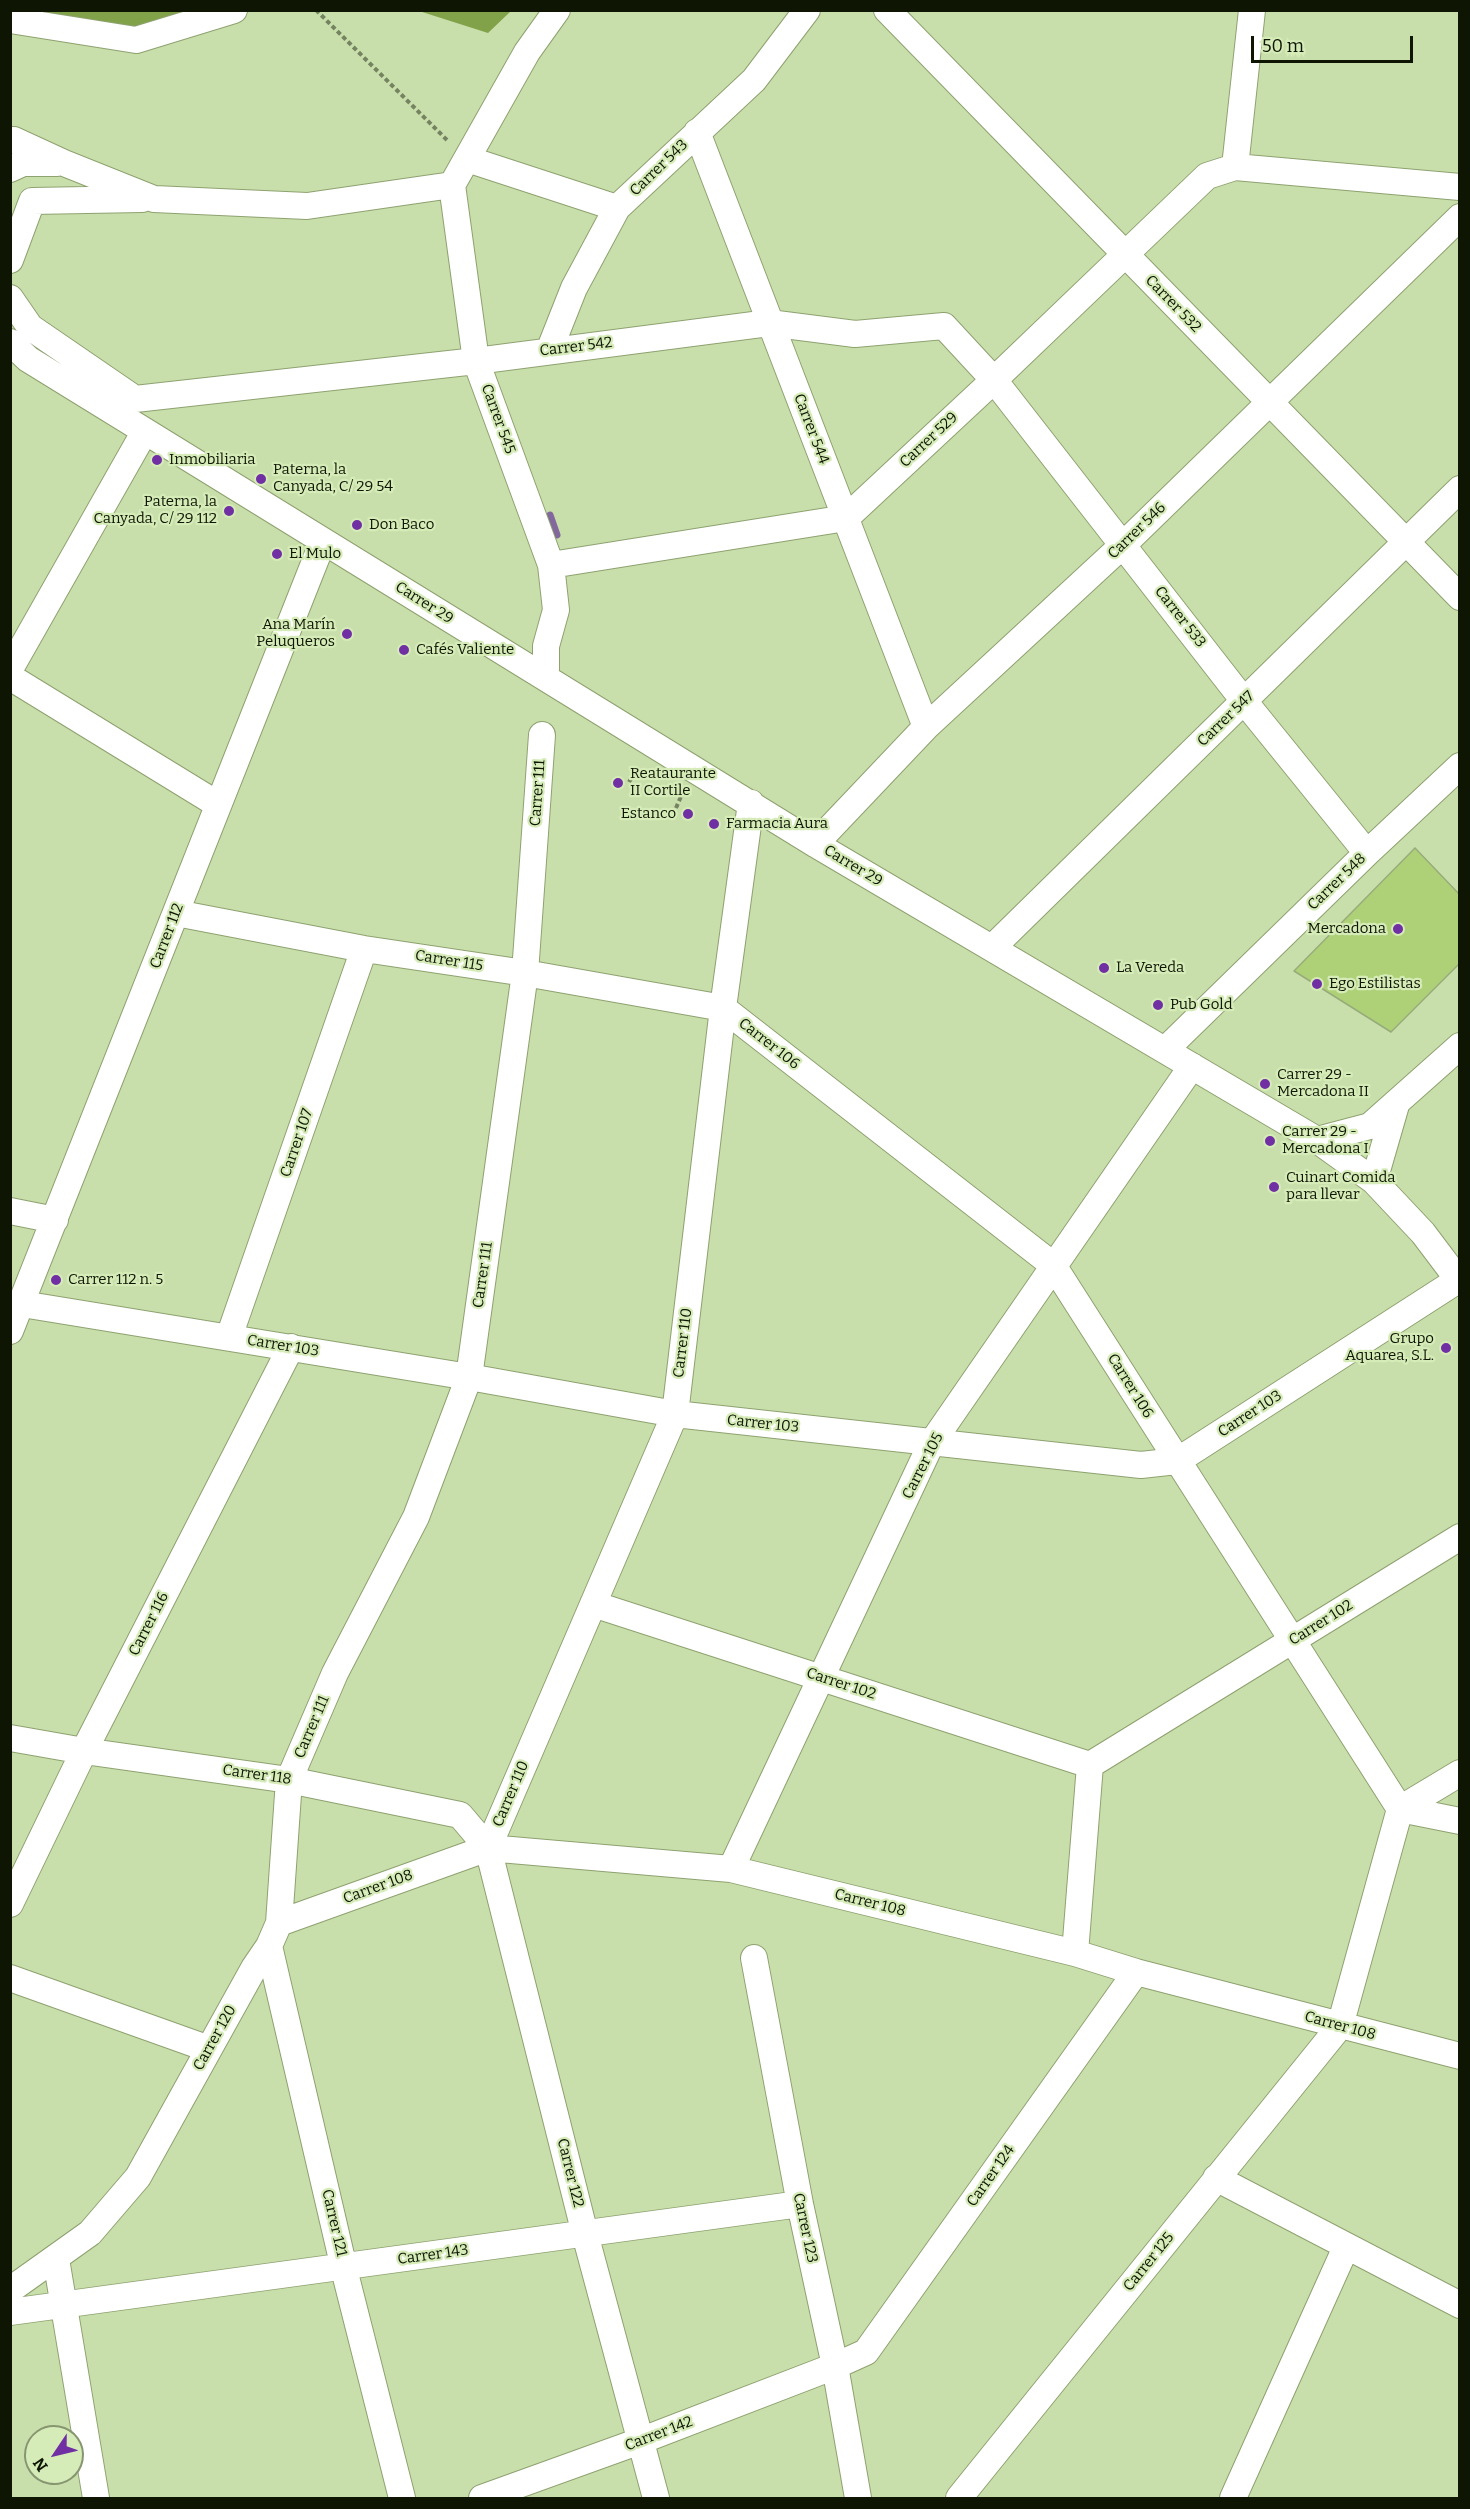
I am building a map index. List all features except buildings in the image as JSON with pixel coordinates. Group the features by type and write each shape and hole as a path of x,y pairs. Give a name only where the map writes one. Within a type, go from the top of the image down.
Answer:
{"street":[{"path":"10,20 136,40 234,10"},
{"path":"10,261 32,201 154,199 307,206 452,185 527,52 557,10"},
{"name":"Carrer 543","path":"549,351 574,288 618,208 754,80 807,10"},
{"name":"Carrer 532","path":"887,10 1460,597"},
{"path":"1252,10 1235,167 1460,187"},
{"name":"Carrer 544","path":"697,132 926,727"},
{"path":"10,140 154,199"},
{"path":"467,159 618,208"},
{"path":"10,169 23,163 64,164"},
{"name":"Carrer 529","path":"846,518 1207,176 1235,167"},
{"name":"Carrer 545","path":"452,185 476,361 551,566 556,610 546,646 546,677"},
{"name":"Carrer 546","path":"815,844 926,727 1124,544 1460,218"},
{"name":"Carrer 542","path":"10,298 30,327 135,399 476,361 769,323 855,334 945,326 994,380"},
{"name":"Carrer 29","path":"10,342 28,359 815,844 1317,1140 1374,1181 1423,1233 1457,1275"},
{"name":"Carrer 533","path":"994,380 1244,701 1367,853"},
{"path":"10,669 145,431"},
{"name":"Carrer 547","path":"992,948 1460,489"},
{"path":"551,566 846,518"},
{"name":"Carrer 112","path":"10,1331 322,541"},
{"path":"10,676 217,804"},
{"name":"Carrer 111","path":"290,1780 335,1673 416,1517 469,1377 525,973 542,735"},
{"name":"Carrer 548","path":"1165,1050 1367,853 1460,766"},
{"name":"Carrer 110","path":"488,1848 675,1414 723,1008 751,803"},
{"name":"Carrer 115","path":"176,913 364,949 525,973 723,1008"},
{"name":"Carrer 107","path":"229,1337 364,949"},
{"name":"Carrer 106","path":"723,1008 1053,1265 1400,1809"},
{"path":"1317,1140 1370,1126 1460,1046"},
{"name":"Carrer 105","path":"731,1869 931,1444 1192,1066"},
{"path":"1374,1181 1396,1105"},
{"path":"10,1211 55,1220"},
{"name":"Carrer 103","path":"22,1305 291,1347 675,1414 931,1444 1141,1465 1177,1461 1457,1275"},
{"name":"Carrer 116","path":"10,1904 84,1751 291,1347"},
{"name":"Carrer 102","path":"593,1604 1090,1765 1460,1537"},
{"name":"Carrer 118","path":"10,1738 84,1751 290,1780 460,1815 488,1848"},
{"path":"1075,1953 1090,1765"},
{"path":"1340,2026 1400,1809 1460,1773"},
{"name":"Carrer 120","path":"10,2290 90,2233 138,2177 254,1968 269,1946 279,1923 290,1780"},
{"path":"1400,1809 1460,1821"},
{"name":"Carrer 108","path":"279,1923 488,1848 731,1869 1075,1953 1136,1972 1460,2056"},
{"name":"Carrer 122","path":"488,1848 585,2234 656,2499"},
{"name":"Carrer 121","path":"269,1946 344,2268 402,2499"},
{"name":"Carrer 123","path":"754,1958 800,2204 835,2366 858,2499"},
{"name":"Carrer 124","path":"835,2366 866,2352 1136,1972"},
{"path":"10,1978 209,2049"},
{"name":"Carrer 125","path":"959,2499 1340,2026"},
{"path":"1216,2178 1460,2305"},
{"name":"Carrer 143","path":"65,2304 344,2268 800,2204"},
{"path":"1233,2499 1346,2247"},
{"path":"56,2259 96,2499"},
{"path":"10,2312 65,2304"},
{"name":"Carrer 142","path":"482,2499 835,2366"}],"path":[{"path":"316,10 467,159"},
{"path":"629,782 638,767"},
{"path":"676,808 682,794"}],"green space":[{"path":"10,11 196,11 125,29"},
{"path":"419,11 511,11 488,33"}],"waterway":[{"path":"550,515 557,535"}],"place":[{"name":"Inmobiliaria","path":"157,460"},
{"name":"Paterna, la Canyada, C/ 29 54","path":"261,479"},
{"name":"Paterna, la Canyada, C/ 29 112","path":"229,511"},
{"name":"Don Baco","path":"357,525"},
{"name":"El Mulo","path":"277,554"},
{"name":"Ana Marín Peluqueros","path":"347,634"},
{"name":"Cafés Valiente","path":"404,650"},
{"name":"Reataurante II Cortile","path":"618,783"},
{"name":"Estanco","path":"688,814"},
{"name":"Farmacia Aura","path":"714,824"},
{"name":"Mercadona","path":"1398,929"},
{"name":"La Vereda","path":"1104,968"},
{"name":"Ego Estilistas","path":"1317,984"},
{"name":"Pub Gold","path":"1158,1005"},
{"name":"Carrer 29 - Mercadona II","path":"1265,1084"},
{"name":"Carrer 29 - Mercadona I","path":"1270,1141"},
{"name":"Cuinart Comida para llevar","path":"1274,1187"},
{"name":"Carrer 112 n. 5","path":"56,1280"},
{"name":"Grupo Aquarea, S.L.","path":"1446,1348"}]}
